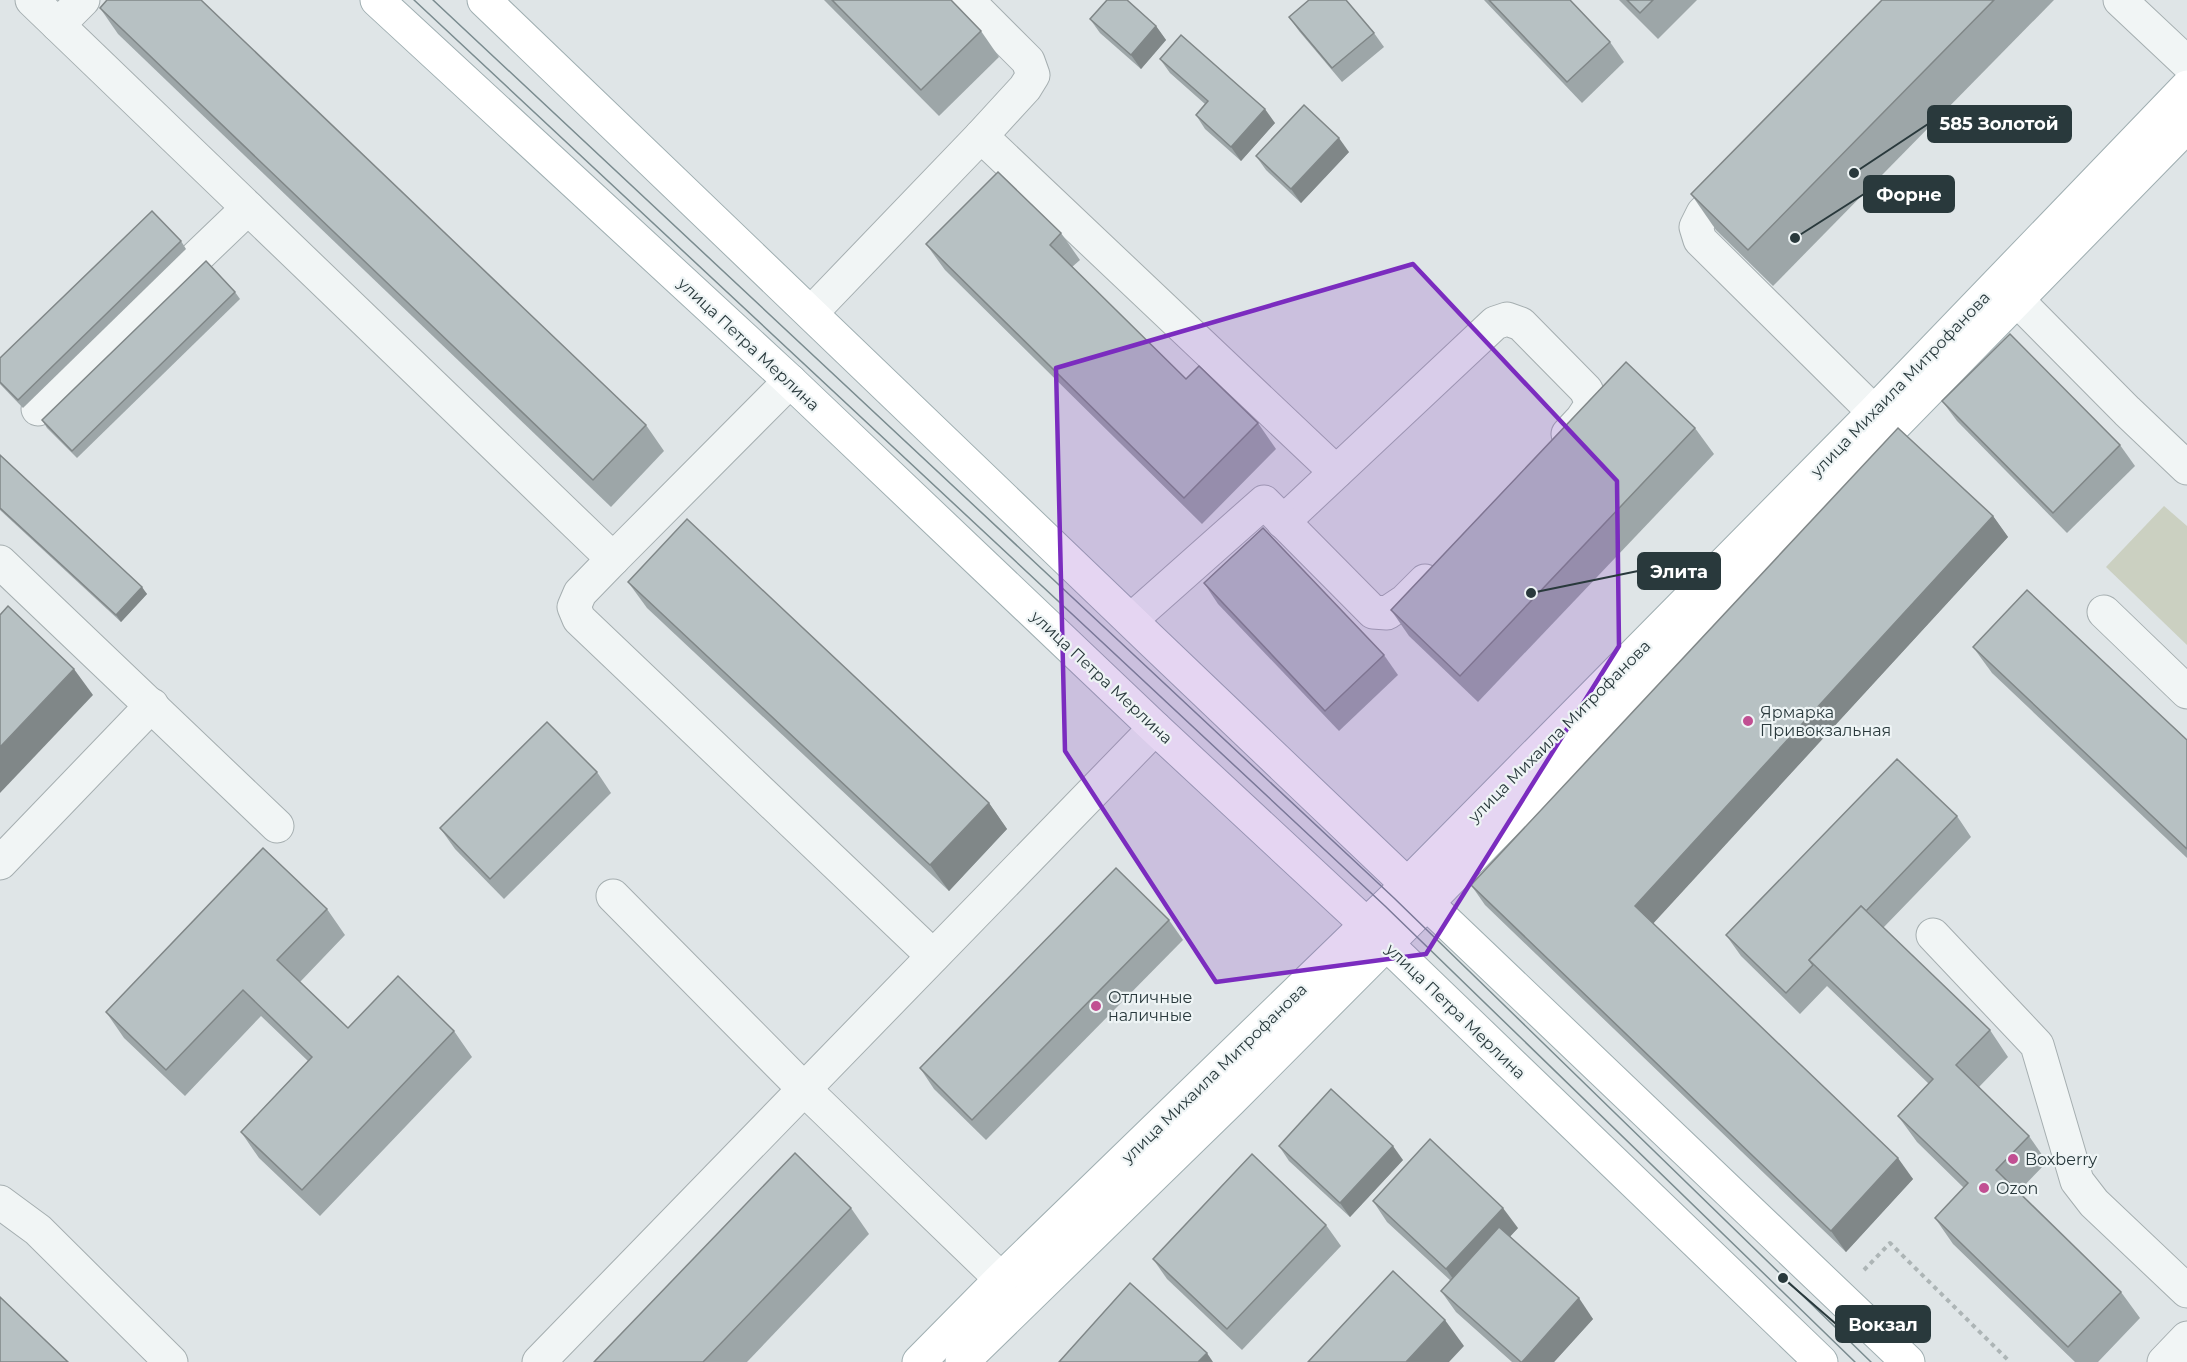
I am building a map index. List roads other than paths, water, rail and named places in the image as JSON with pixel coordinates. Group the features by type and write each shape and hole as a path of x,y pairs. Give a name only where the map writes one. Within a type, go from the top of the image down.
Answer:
{"main road":[{"name":"улица Петра Мерлина","path":"377,0 790,381 1155,728 1377,934 1821,1362"},
{"path":"495,5 811,313 1908,1362"},
{"name":"улица Михаила Митрофанова","path":"919,1362 1001,1279 1377,934 1417,894 1881,421 2187,87"},
{"name":"улица Михаила Митрофанова","path":"1881,421 2017,300 2187,126"},
{"name":"улица Михаила Митрофанова","path":"962,1362 1223,1108 1377,934"}],"lane":[{"path":"32,0 613,559"},
{"path":"58,25 83,0"},
{"path":"811,313 981,136 1025,88 1033,75 1028,61 967,0"},
{"path":"2120,0 2187,63"},
{"path":"981,136 1336,472"},
{"path":"1754,162 1703,213 1696,227 1700,240 1881,421"},
{"path":"38,409 248,208"},
{"path":"2017,300 2187,468"},
{"path":"1283,522 1495,322 1507,319 1521,324 1586,390 1592,404 1582,419 1550,452"},
{"path":"790,381 580,592 574,607 579,619 933,956"},
{"path":"1131,620 1264,502 1373,612 1387,613 1406,601 1446,560"},
{"path":"0,562 277,826"},
{"path":"2104,612 2187,692"},
{"path":"0,863 152,705"},
{"path":"539,1362 1155,728"},
{"path":"613,896 804,1089 1001,1279"},
{"path":"1933,935 2037,1045 2077,1181 2094,1203 2187,1291"},
{"path":"0,1202 38,1230 171,1362"},
{"path":"2164,1362 2187,1338"}],"tram line":[{"path":"414,0 1385,906 1855,1362"},
{"path":"433,0 1394,898 1871,1362"}],"place":[{"name":"585 Золотой","path":"1854,173"},
{"name":"Форне","path":"1795,238"},
{"name":"Элита","path":"1531,593"},
{"name":"Ярмарка Привокзальная","path":"1748,721"},
{"name":"Отличные наличные","path":"1096,1006"},
{"name":"Boxberry","path":"2013,1159"},
{"name":"Ozon","path":"1984,1188"},
{"name":"Вокзал","path":"1783,1278"}]}
